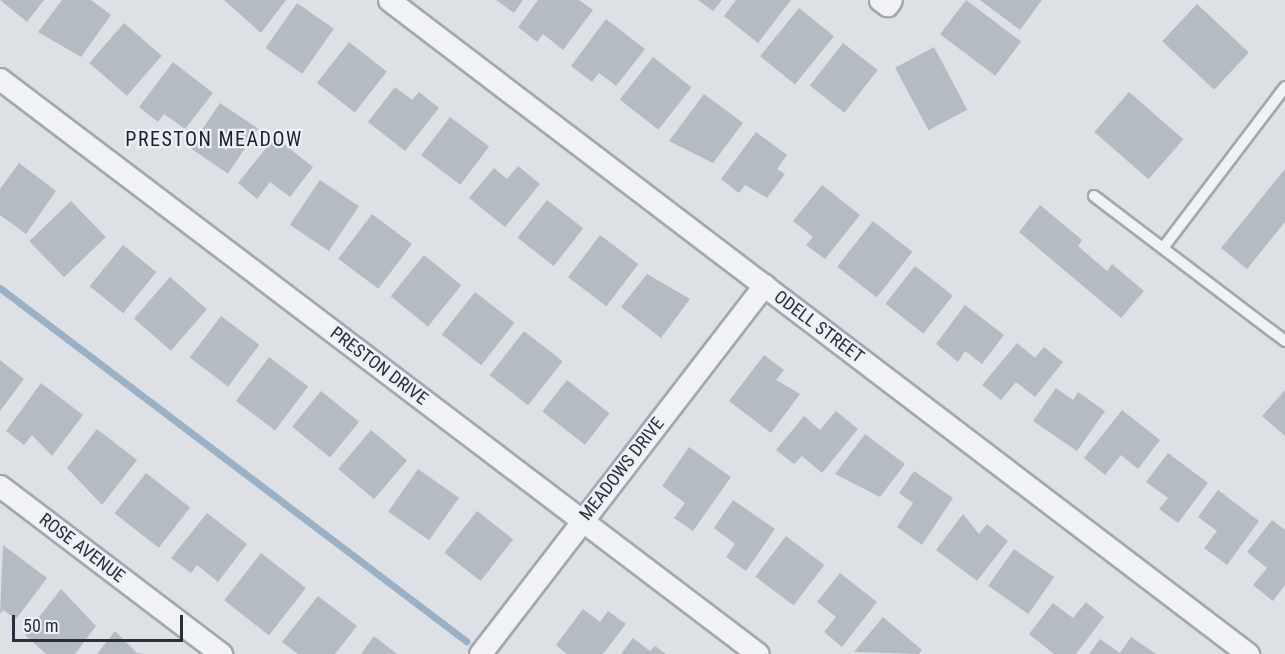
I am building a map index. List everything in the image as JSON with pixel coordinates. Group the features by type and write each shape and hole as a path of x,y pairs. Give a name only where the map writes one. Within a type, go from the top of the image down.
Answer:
{"street":[{"name":"ODELL STREET","path":"389,0 1248,654"},
{"name":"PRESTON DRIVE","path":"0,79 758,654"},
{"name":"MEADOWS DRIVE","path":"480,654 764,285"},
{"name":"ROSE AVENUE","path":"0,486 221,654"}],"lane":[{"path":"1163,248 1285,87"},
{"path":"1094,196 1285,341"}],"building":[{"path":"0,0 44,0 27,22"},
{"path":"62,0 91,0 111,15 81,57 38,32"},
{"path":"224,0 286,0 261,33"},
{"path":"496,0 523,0 514,13"},
{"path":"538,0 579,0 593,10 563,50 543,34 537,42 518,27"},
{"path":"698,0 722,0 713,11"},
{"path":"736,0 791,0 758,43 724,16"},
{"path":"966,0 1021,42 995,76 940,34"},
{"path":"980,0 1042,0 1020,30"},
{"path":"297,3 334,29 302,74 265,48"},
{"path":"1197,4 1249,52 1214,90 1162,41"},
{"path":"799,8 834,36 795,85 760,56"},
{"path":"606,19 645,49 616,86 599,73 592,82 571,66"},
{"path":"124,23 162,56 127,96 89,63"},
{"path":"349,42 387,72 355,113 317,83"},
{"path":"843,43 878,70 844,113 810,86"},
{"path":"934,47 967,110 928,130 895,68"},
{"path":"653,57 692,87 658,130 620,100"},
{"path":"173,62 213,93 185,129 164,114 158,122 139,107"},
{"path":"395,87 412,100 419,92 439,108 405,151 368,122"},
{"path":"1129,92 1183,139 1149,179 1094,132"},
{"path":"704,94 743,123 713,163 669,141"},
{"path":"220,103 258,129 228,173 190,148"},
{"path":"450,117 489,146 460,185 421,155"},
{"path":"756,132 787,155 777,169 785,174 767,198 745,185 739,193 721,179"},
{"path":"275,137 313,167 290,197 270,182 257,199 238,183"},
{"path":"19,163 56,191 26,234 0,215 0,189"},
{"path":"518,166 540,184 505,227 469,198 494,168 507,179"},
{"path":"1285,169 1285,222 1247,269 1221,248"},
{"path":"320,180 359,206 329,251 290,225"},
{"path":"822,185 860,215 825,259 806,245 813,237 793,221"},
{"path":"547,200 583,228 554,266 517,238"},
{"path":"71,201 106,237 64,277 29,241"},
{"path":"1040,205 1082,240 1078,246 1107,271 1112,264 1144,291 1121,318 1019,232"},
{"path":"372,214 412,244 378,289 338,259"},
{"path":"873,221 912,252 877,297 837,267"},
{"path":"600,235 638,264 606,306 568,277"},
{"path":"123,245 156,272 123,313 90,286"},
{"path":"424,255 461,285 428,326 391,296"},
{"path":"915,266 953,296 923,333 885,304"},
{"path":"647,274 690,299 661,338 621,307"},
{"path":"170,277 207,309 171,351 134,319"},
{"path":"475,292 514,323 481,365 442,335"},
{"path":"965,305 1004,335 982,364 965,351 958,362 936,344"},
{"path":"221,316 259,345 228,386 190,358"},
{"path":"524,331 563,361 528,405 490,375"},
{"path":"1017,343 1035,358 1044,347 1063,362 1035,397 1016,382 1001,400 982,385"},
{"path":"764,355 784,370 776,380 800,394 771,433 729,401"},
{"path":"269,357 308,386 275,430 236,401"},
{"path":"0,360 24,379 0,411"},
{"path":"567,380 610,413 585,445 542,412"},
{"path":"41,383 83,415 52,456 32,435 24,445 6,431"},
{"path":"1056,388 1073,400 1078,392 1105,411 1077,451 1033,421"},
{"path":"1285,390 1285,436 1262,416"},
{"path":"321,391 359,422 330,458 292,427"},
{"path":"1122,410 1160,440 1138,469 1121,455 1105,475 1084,458"},
{"path":"836,411 858,429 822,473 802,456 794,464 776,450 804,416 820,430"},
{"path":"97,429 137,460 102,505 67,468"},
{"path":"371,430 407,460 374,499 338,469"},
{"path":"865,434 905,464 880,497 835,474"},
{"path":"689,447 731,477 693,531 674,518 685,503 662,486"},
{"path":"1168,453 1208,483 1178,523 1159,509 1168,498 1146,482"},
{"path":"418,469 459,498 429,540 388,512"},
{"path":"914,471 953,498 922,545 897,527 913,503 899,493"},
{"path":"146,473 190,507 159,548 115,513"},
{"path":"1218,490 1259,521 1227,565 1204,548 1217,531 1198,517"},
{"path":"733,500 775,529 746,571 726,557 735,544 714,528"},
{"path":"477,511 513,539 481,581 444,553"},
{"path":"207,513 247,544 218,582 197,565 191,573 171,558"},
{"path":"963,514 979,534 987,524 1008,541 977,581 936,550"},
{"path":"1272,520 1285,530 1285,585 1273,601 1253,585 1267,568 1247,552"},
{"path":"786,536 824,565 794,606 755,577"},
{"path":"3,545 47,578 16,619 3,610 0,614"},
{"path":"1014,549 1054,577 1028,614 988,586"},
{"path":"261,553 306,588 269,635 224,600"},
{"path":"840,573 877,602 842,647 824,632 836,617 817,602"},
{"path":"61,589 96,626 75,654 46,654 25,635"},
{"path":"318,596 357,626 335,654 298,654 282,642"},
{"path":"1086,602 1104,617 1076,654 1054,654 1029,634 1053,603 1073,618"},
{"path":"583,609 600,622 608,611 626,624 603,654 567,654 556,645"},
{"path":"883,617 922,650 919,654 854,652"},
{"path":"115,631 137,653 145,654 97,654"},
{"path":"374,636 397,654 361,654"},
{"path":"1131,637 1156,654 1089,654 1100,639 1120,653"},
{"path":"633,638 650,651 655,646 666,654 621,654"}],"waterway":[{"path":"0,288 466,641"}],"district":[{"name":"PRESTON MEADOW","path":"214,139"}]}
